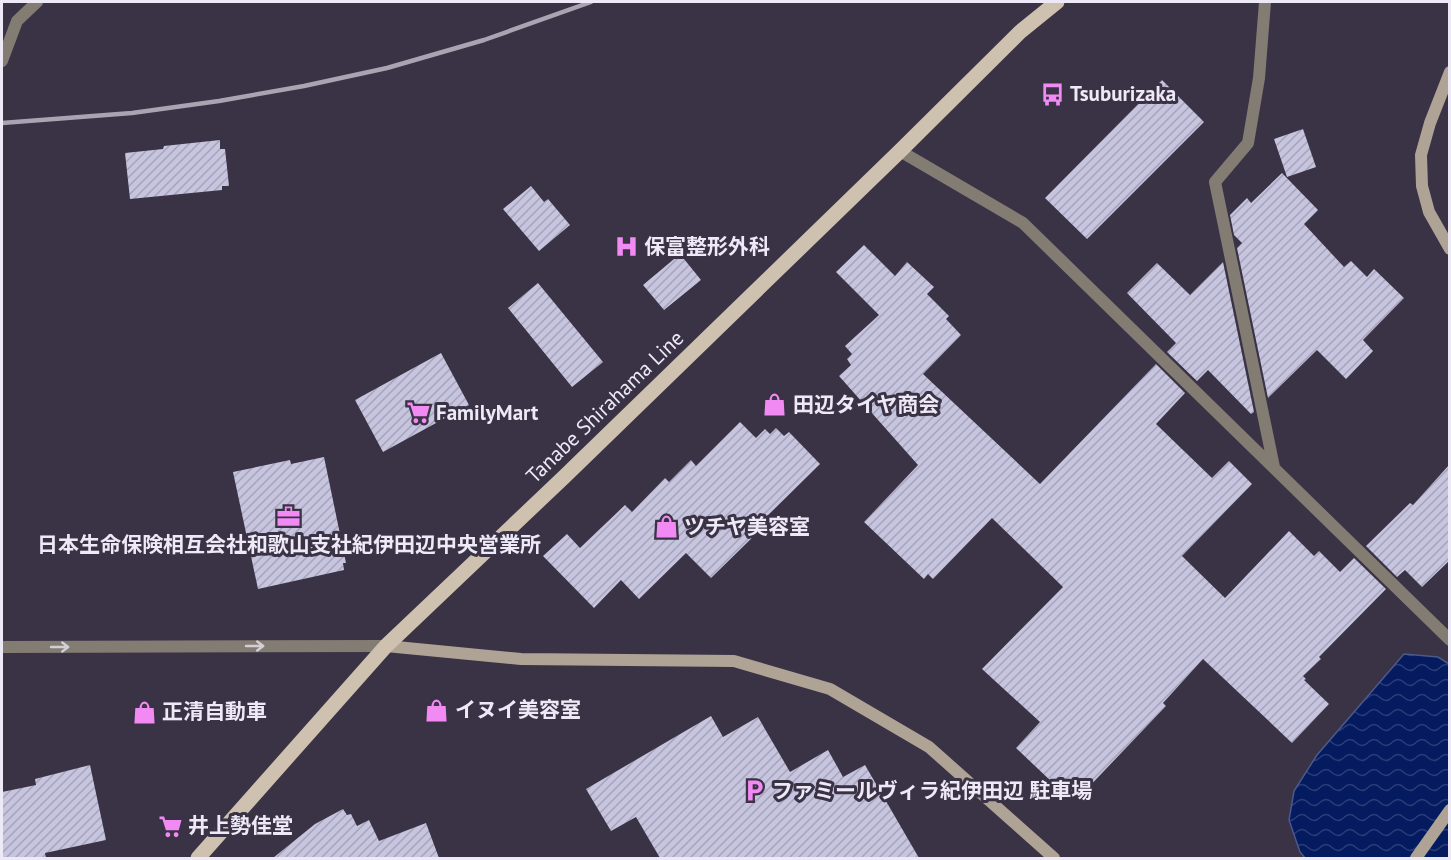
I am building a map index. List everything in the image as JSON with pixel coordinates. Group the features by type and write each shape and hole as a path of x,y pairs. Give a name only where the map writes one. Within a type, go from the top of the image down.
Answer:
{"main road":[{"name":"Tanabe Shirahama Line","path":"198,858 386,646 564,477 1020,32 1057,2"}],"street":[{"path":"2,61 17,21 37,2"},
{"path":"1265,2 1259,78 1248,143 1215,182 1274,467"},
{"path":"1449,72 1421,155 1422,186 1429,212 1449,249"},
{"path":"900,151 1023,223 1449,640"},
{"path":"2,647 386,646 521,659 735,661 830,689 929,747 1054,858"},
{"path":"1416,858 1449,810"}],"water":[{"path":"1404,654 1438,657 1449,664 1449,858 1305,858 1300,852 1289,820 1294,791 1317,755"}],"building":[{"path":"1162,80 1204,122 1087,239 1045,198"},
{"path":"1303,129 1316,167 1287,177 1274,139"},
{"path":"220,140 220,149 225,149 229,186 222,186 222,190 130,199 125,153"},
{"path":"1282,173 1318,210 1304,224 1344,267 1351,261 1367,277 1374,269 1404,298 1363,340 1373,351 1346,379 1317,350 1268,398 1237,248 1242,243 1234,235 1230,215 1247,198 1251,203"},
{"path":"531,186 544,202 548,199 570,225 539,251 503,209"},
{"path":"864,245 895,276 907,262 934,287 927,294 949,316 946,319 961,335 923,374 1040,484 1156,364 1185,393 1156,424 1212,478 1229,461 1252,484 1182,556 1225,598 1289,531 1314,556 1319,551 1340,572 1354,558 1386,589 1303,676 1306,679 1304,680 1329,704 1292,743 1203,659 1163,703 1166,706 1083,793 1079,789 1074,794 1058,778 1053,783 1016,748 1040,722 982,669 1063,587 992,518 933,579 928,574 924,579 864,522 918,465 839,376 851,365 847,359 852,354 845,346 879,315 836,272"},
{"path":"680,254 701,280 664,310 643,285"},
{"path":"1223,262 1254,412 1251,414 1208,370 1197,381 1167,352 1176,343 1127,293 1157,263 1190,295"},
{"path":"538,283 603,362 572,387 508,308"},
{"path":"441,353 469,405 383,452 355,400"},
{"path":"740,422 756,438 765,429 770,434 776,428 784,436 789,432 820,464 754,529 758,532 711,578 686,553 639,599 621,580 594,608 543,556 567,534 580,548 625,505 632,512 665,478 669,482 691,460 696,466"},
{"name":"日本生命保険相互会社和歌山支社紀伊田辺中央営業所","path":"324,457 346,563 343,563 344,570 258,589 233,472 290,460 291,464"},
{"path":"1449,465 1449,561 1422,587 1405,570 1397,577 1366,546 1410,503 1413,505"},
{"name":"ファミールヴィラ紀伊田辺 駐車場","path":"711,716 723,737 758,717 790,772 828,750 843,777 865,765 919,858 660,858 636,817 611,831 586,789"},
{"path":"90,765 106,840 45,853 46,858 2,858 2,792 36,785 35,779"},
{"path":"343,809 347,815 351,814 357,826 369,820 379,841 426,823 439,858 273,858 315,824"}],"railway":[{"path":"2,123 132,113 304,86 387,68 484,40 591,2"}],"place":[{"name":"Tsuburizaka","path":"1052,94"},
{"name":"保富整形外科","path":"626,247"},
{"name":"田辺タイヤ商会","path":"775,405"},
{"name":"FamilyMart","path":"418,413"},
{"name":"日本生命保険相互会社和歌山支社紀伊田辺中央営業所","path":"289,517"},
{"name":"ツチヤ美容室","path":"666,527"},
{"name":"イヌイ美容室","path":"437,710"},
{"name":"正清自動車","path":"144,712"},
{"name":"ファミールヴィラ紀伊田辺 駐車場","path":"754,791"},
{"name":"井上勢佳堂","path":"170,826"}]}
